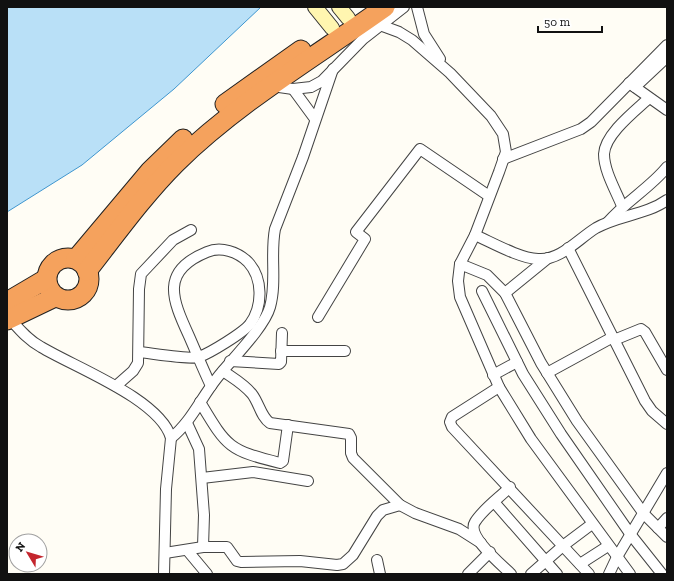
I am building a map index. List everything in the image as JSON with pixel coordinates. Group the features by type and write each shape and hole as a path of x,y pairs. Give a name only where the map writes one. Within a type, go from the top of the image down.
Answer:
{"highway":[{"path":"82,265 150,171 187,135 246,88 332,28 343,12 363,7"},
{"path":"82,265 176,164 223,121 385,7"},
{"path":"68,258 82,265 89,278 84,293 78,298 70,300 62,300 50,292 46,279 48,271 53,264 60,259 68,258"},
{"path":"8,313 46,279"},
{"path":"8,313 56,296"}],"street":[{"path":"272,86 293,88 311,87 322,81 363,39 404,7"},
{"path":"417,7 424,34 450,73"},
{"path":"316,8 332,28"},
{"path":"380,25 399,32 412,40 450,73 491,116 503,134 506,152 475,235 460,264 458,281 460,297 499,387 531,439 630,574"},
{"path":"632,85 667,45"},
{"path":"503,159 582,129 632,85 667,57"},
{"path":"171,438 187,422 230,361 263,322 270,309 273,294 273,240 275,229 303,157 333,69"},
{"path":"632,85 667,110"},
{"path":"293,88 315,119"},
{"path":"622,206 605,164 605,148 617,128 650,98"},
{"path":"318,317 365,239 356,232 420,149 489,196"},
{"path":"607,224 622,206 651,184 667,166"},
{"path":"475,235 527,257 539,260 557,256 597,228 618,218 645,212 667,200"},
{"path":"116,386 136,366 139,352 139,289 141,274 173,240 191,230"},
{"path":"568,248 645,401 652,411 667,424"},
{"path":"139,352 198,358 240,333 250,324 256,313 260,288 258,277 254,269 247,261 230,251 219,249 198,256 186,263 179,271 174,281 173,293 175,302 198,358 211,386"},
{"path":"505,293 548,258"},
{"path":"460,264 487,275 505,293 547,373 577,421 644,514 667,537"},
{"path":"482,291 517,362 581,465 662,574"},
{"path":"8,313 27,338 42,348 116,386 154,414 168,430 171,438 166,489 164,574"},
{"path":"547,373 614,339 641,329 645,332 667,370"},
{"path":"230,361 276,365 281,362 282,333"},
{"path":"281,351 345,351"},
{"path":"493,374 517,362"},
{"path":"223,371 239,382 252,395 266,420 270,423 349,434 351,438 352,458 400,505 415,513 459,529 481,544"},
{"path":"499,387 452,417 450,422 452,427 510,487 589,574"},
{"path":"200,402 224,440 238,451 248,455 280,463 283,461 288,425"},
{"path":"187,422 199,449 204,515 203,547"},
{"path":"202,478 253,472 308,481"},
{"path":"609,574 617,557 644,514 667,473"},
{"path":"510,487 474,523 472,529 474,536 511,574"},
{"path":"494,502 558,574"},
{"path":"165,553 203,547 227,547 231,550 235,558 241,562 300,561 337,565 343,564 353,555 377,516 383,510 400,505"},
{"path":"658,528 667,518"},
{"path":"531,574 564,545 592,524"},
{"path":"580,564 608,546"},
{"path":"187,550 207,574"},
{"path":"468,574 490,552"},
{"path":"377,560 380,574"}],"water":[{"path":"7,7 261,7 174,89 82,165 7,212"}]}
